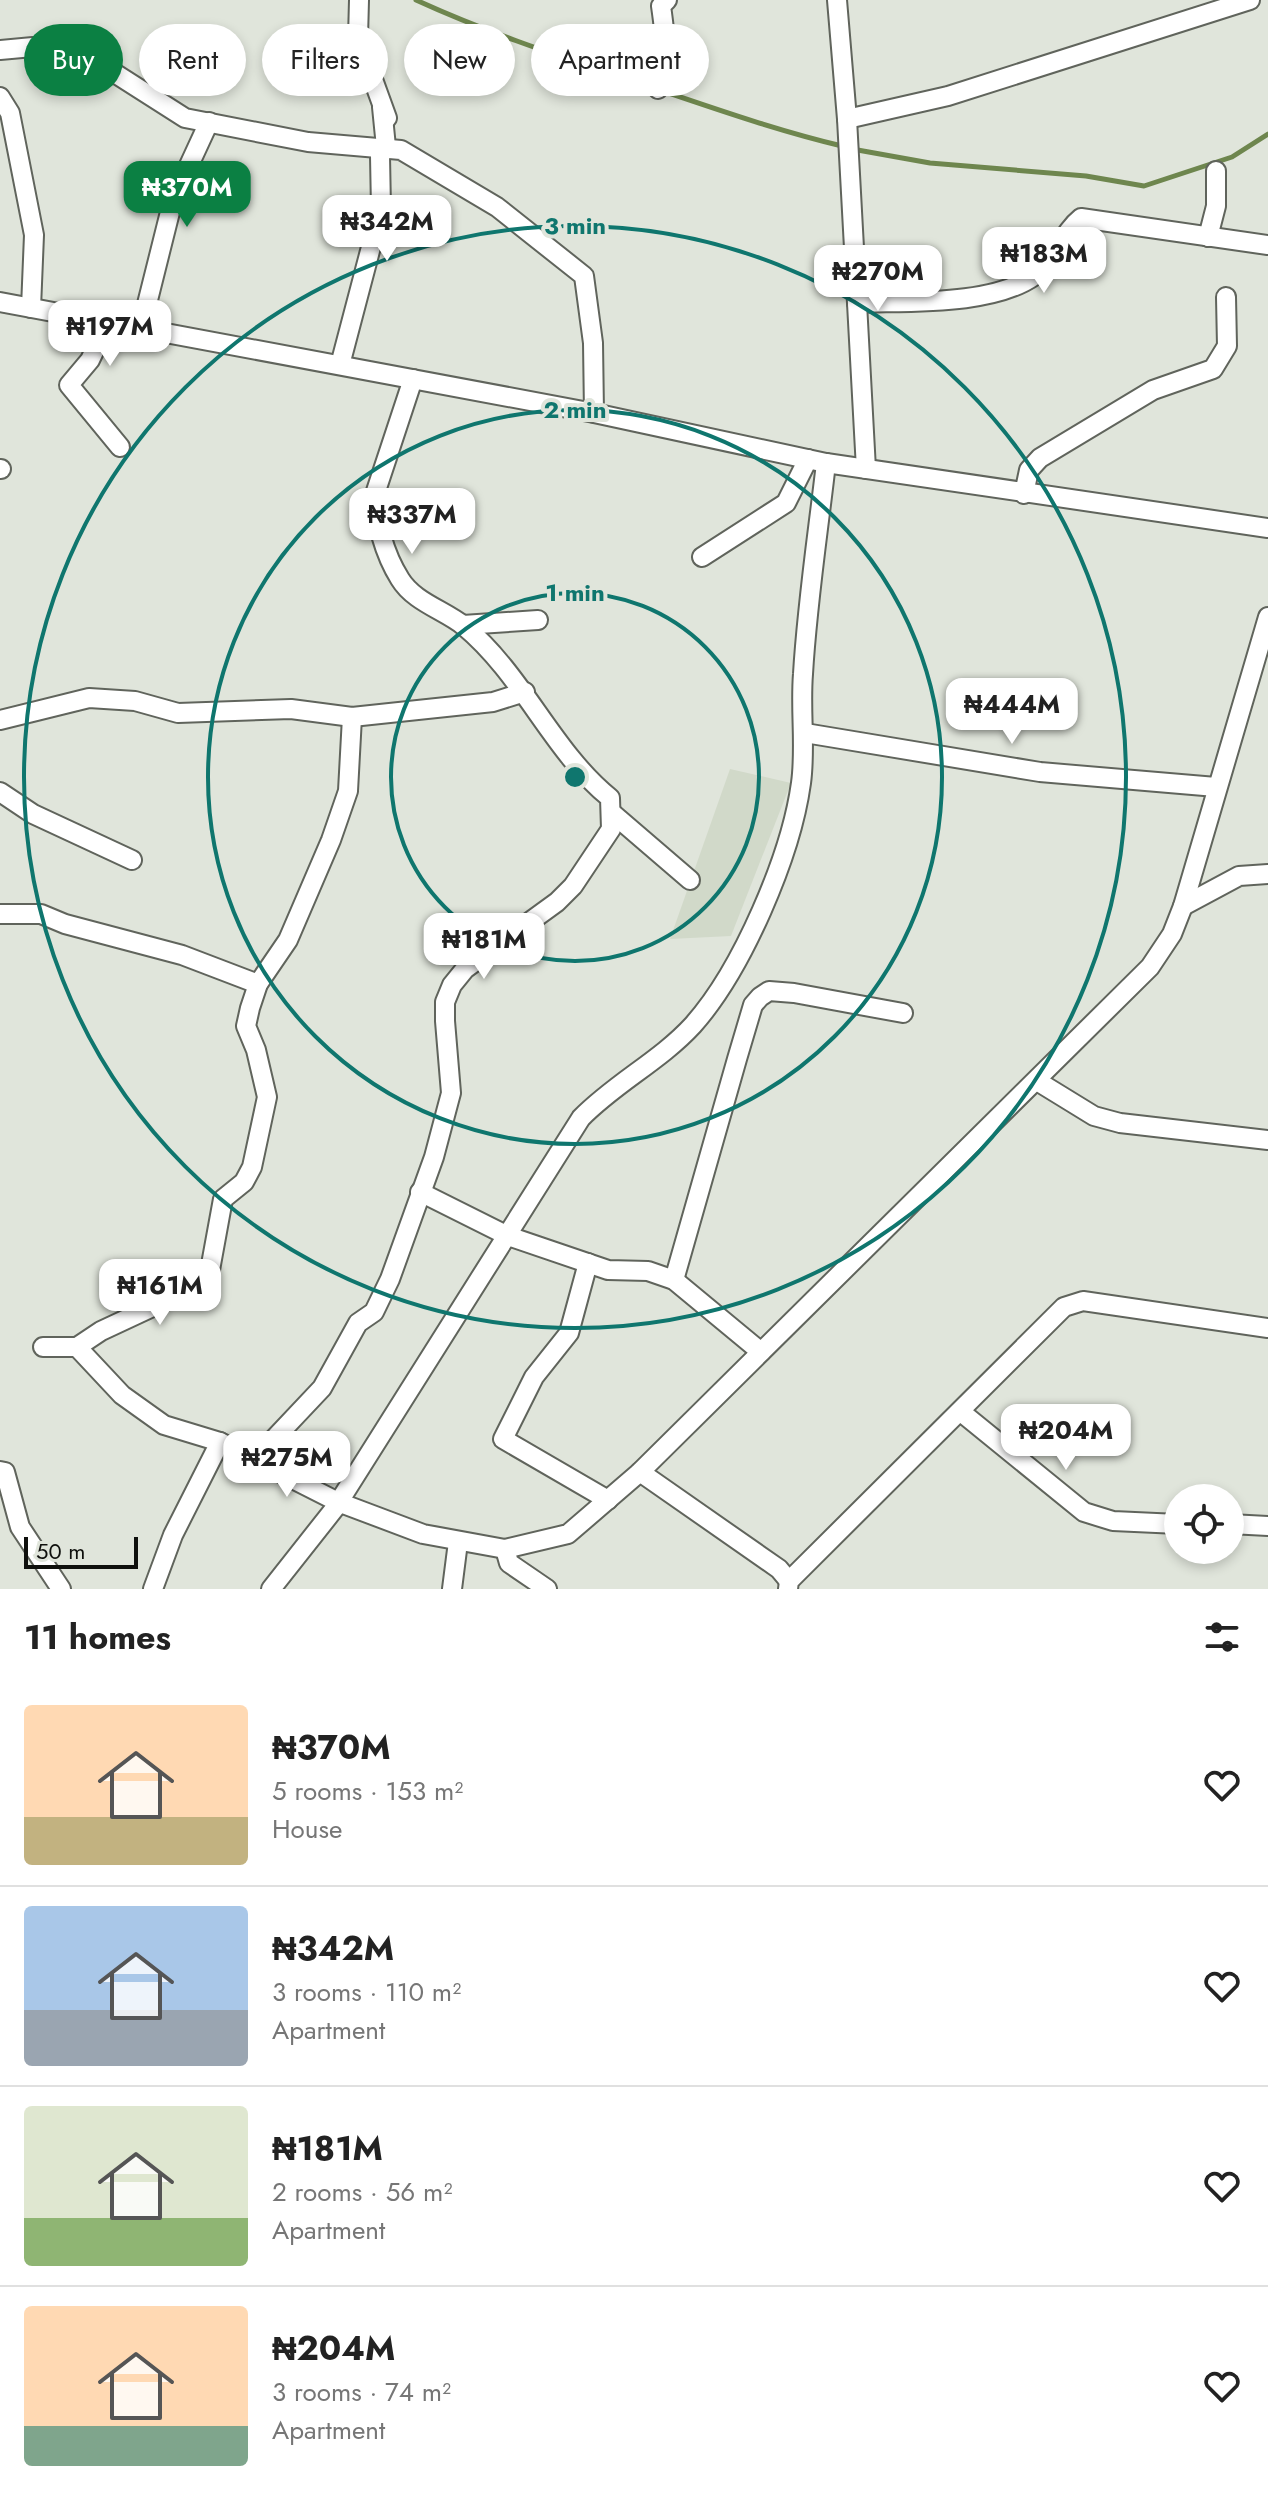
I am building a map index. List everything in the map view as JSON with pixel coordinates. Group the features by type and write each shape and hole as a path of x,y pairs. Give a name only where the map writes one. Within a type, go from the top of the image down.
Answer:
{"street":[{"path":"359,0 358,38 393,148"},
{"path":"665,24 661,6 667,0"},
{"path":"837,0 847,119 866,469"},
{"path":"847,119 948,96 1250,0"},
{"path":"0,50 33,47 105,67 185,118 308,142 393,148 497,207 569,261 584,276 593,343 594,413"},
{"path":"0,97 10,113 34,235 31,308"},
{"path":"141,328 173,200 209,122"},
{"path":"340,365 368,251 378,229 381,209 380,156 393,148"},
{"path":"1208,237 1216,206 1216,171"},
{"path":"857,303 934,300 1013,287 1036,275 1081,218 1268,245"},
{"path":"1024,494 1029,470 1040,458 1153,390 1213,369 1224,357 1227,346 1226,297"},
{"path":"0,302 594,413 817,461 1268,528"},
{"path":"108,322 90,360 69,385 120,447"},
{"path":"255,1459 322,1388 358,1323 374,1312 390,1279 434,1157 451,1093 445,1002 452,985 465,969 557,902 573,886 611,829 610,798 586,779 565,744 552,736 525,692 463,625 415,595 402,582 375,508 376,491 413,379"},
{"path":"702,557 786,503 817,461"},
{"path":"271,1589 338,1502 581,1118 605,1094 665,1051 694,1024 719,988 751,931 783,856 800,785 805,733 802,677 817,461"},
{"path":"77,1347 141,1410 164,1425 220,1442 338,1502 423,1534 505,1549 568,1534 640,1472 1150,967 1172,934 1183,906 1268,617"},
{"path":"463,625 538,620"},
{"path":"0,720 89,698 112,698 178,713 291,709 352,717 493,702 525,692"},
{"path":"43,1347 77,1347 112,1325 208,1281 223,1199 244,1182 252,1167 267,1097 256,1050 246,1026 258,984 288,940 331,840 348,791 352,717"},
{"path":"805,733 1040,772 1216,787"},
{"path":"0,792 33,814 132,860"},
{"path":"612,813 690,880"},
{"path":"1183,906 1239,876 1268,874"},
{"path":"0,914 41,914 65,924 182,955 258,984"},
{"path":"674,1280 749,1019 760,997 769,991 794,993 903,1013"},
{"path":"1037,1081 1094,1116 1120,1123 1268,1140"},
{"path":"420,1192 508,1236 608,1270 648,1271 674,1280 761,1352"},
{"path":"588,1263 569,1333 534,1377 503,1439 608,1500"},
{"path":"640,1472 779,1569 789,1585 1064,1307 1083,1301 1268,1328"},
{"path":"961,1412 1084,1512 1113,1521 1164,1523"},
{"path":"153,1589 173,1535 220,1442"},
{"path":"0,1471 5,1472 20,1527 61,1589"},
{"path":"1244,1525 1268,1526"},
{"path":"452,1589 458,1542"},
{"path":"505,1549 509,1563 547,1589"}],"shaded area":[{"path":"730,769 791,783 731,936 670,939"}],"waterway":[{"path":"416,0 558,56 743,118 842,146"},
{"path":"852,149 930,163 1086,176 1144,186 1232,157 1268,134"}]}
